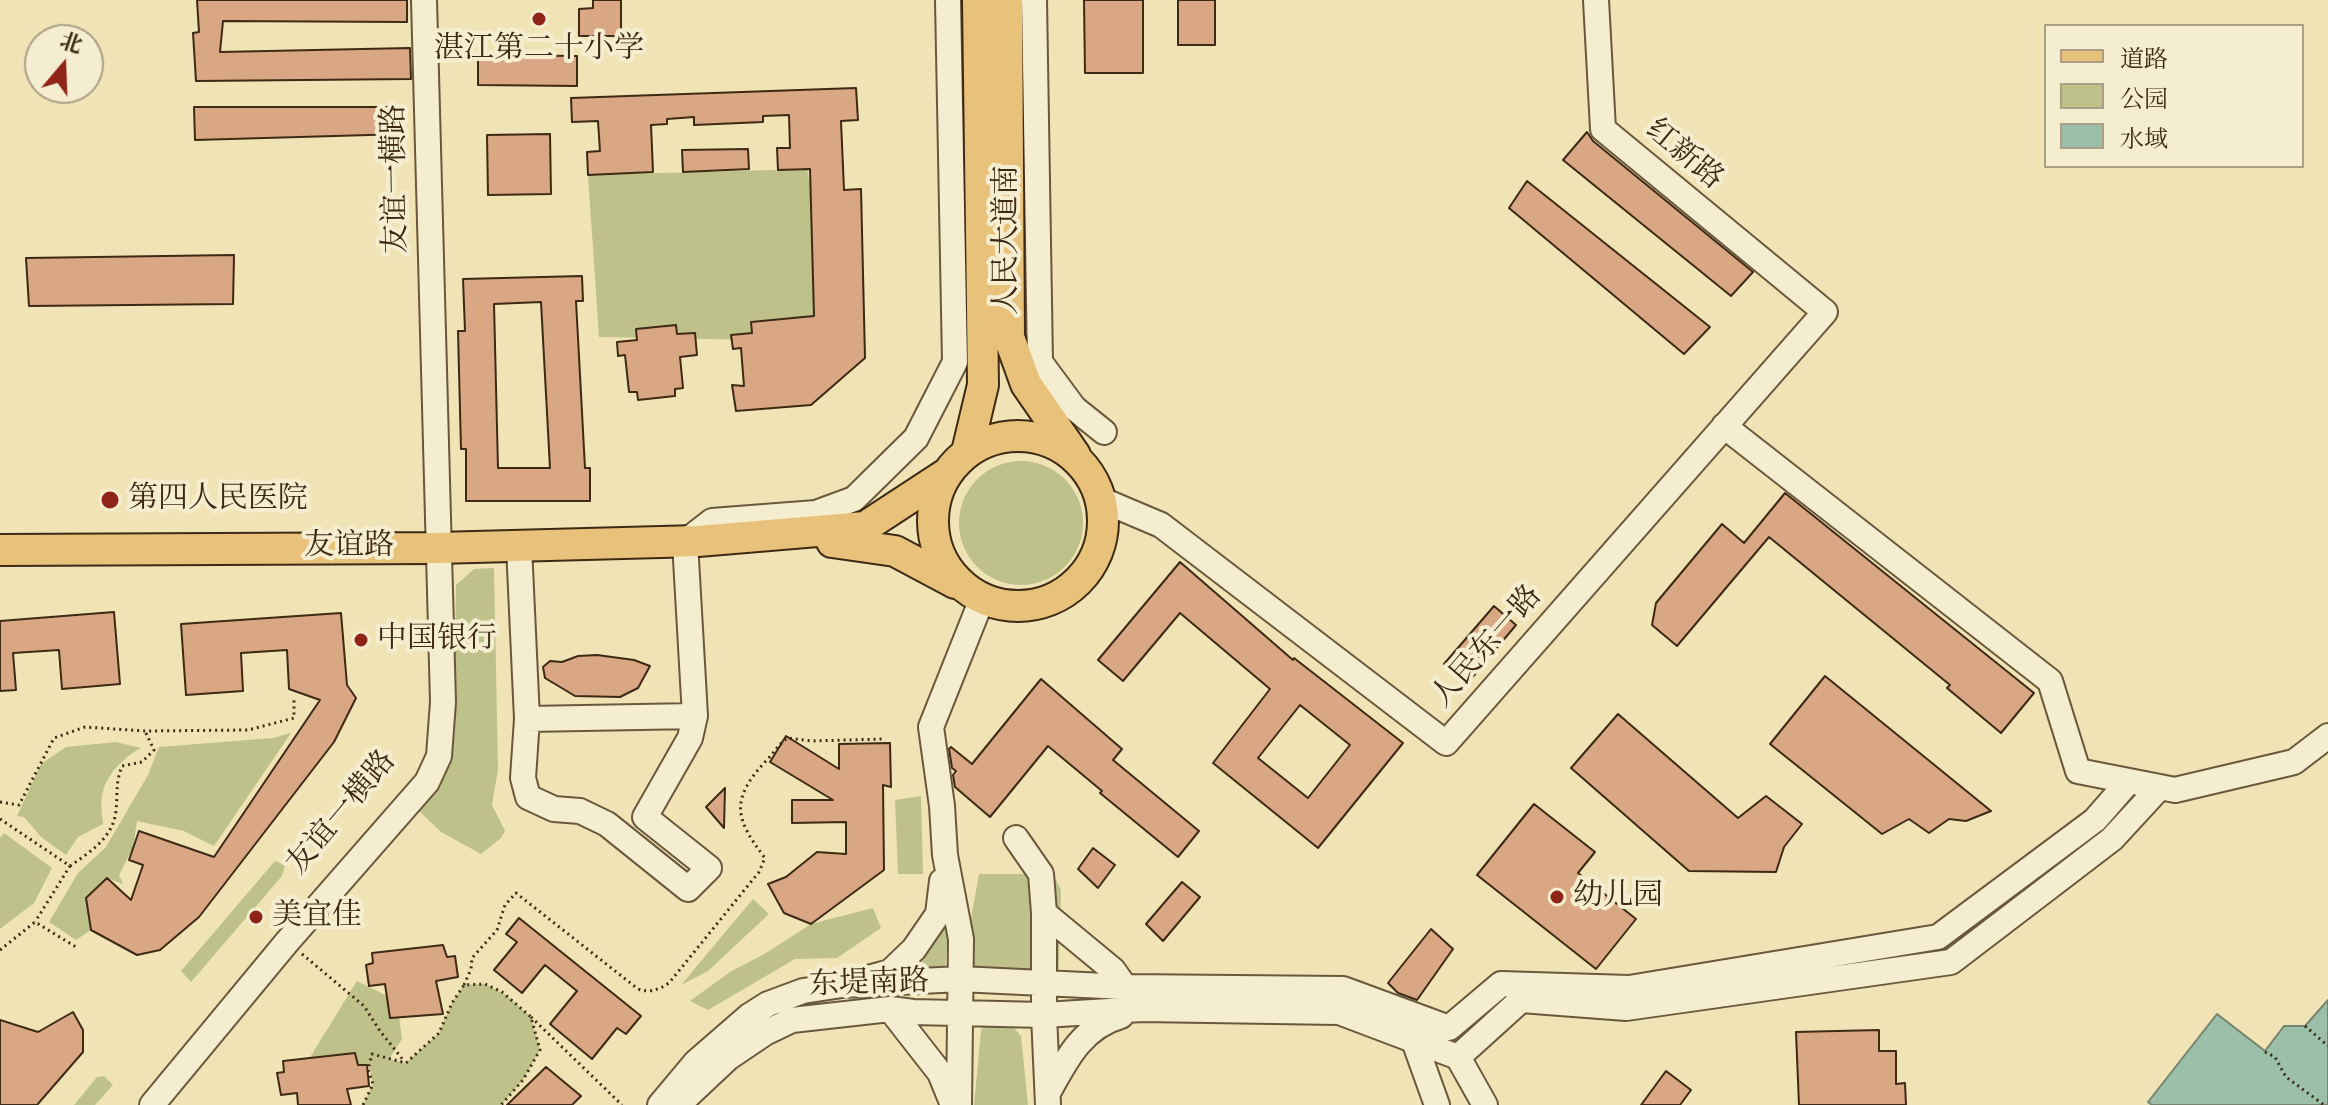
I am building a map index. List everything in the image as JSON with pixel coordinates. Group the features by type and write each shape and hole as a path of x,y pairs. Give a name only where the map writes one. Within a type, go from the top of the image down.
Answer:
{"main road":[{"name":"人民大道南","path":"967,452 983,385 978,0"},
{"name":"人民大道南","path":"1007,0 1009,337 1026,384 1078,460"},
{"path":"1012,436 1036,438 1059,446 1078,460 1093,478 1102,500 1104,528 1098,554 1084,578 1062,595 1037,605 1009,607 973,594 947,569 936,547 932,521 936,497 946,474 967,452 989,441 1012,436"},
{"name":"友谊路","path":"691,541 865,527 946,474"},
{"name":"友谊路","path":"0,550 813,540 895,551 973,594"}],"street":[{"name":"友谊一横路","path":"136,1105 418,776 428,755 435,715 424,0"},
{"path":"519,546 527,719 523,778 528,797 554,809 580,811 607,824 688,889 709,868 645,817 690,738 695,716 691,541 712,521 816,513 854,499 916,438 955,362 948,0"},
{"path":"1034,0 1040,362 1074,408 1104,432"},
{"name":"红新路","path":"1596,0 1603,129 1825,312"},
{"name":"人民东一路","path":"1102,500 1161,525 1446,743 1825,312"},
{"path":"1724,426 2050,681 2078,771 2175,790 2294,762 2328,736"},
{"name":"友谊一横路","path":"152,1105 287,942 427,782 439,756 443,702 432,547"},
{"path":"959,1105 961,939 945,855 931,727 973,594"},
{"path":"527,719 695,716"},
{"name":"东堤南路","path":"660,1105 696,1062 749,1016 768,1004 803,991 842,985 960,979 1125,987 1343,989 1449,1028 1501,984 1629,988 1938,937 2095,820 2129,781"},
{"path":"1485,1105 1458,1057 1521,1000 1626,1008 1951,962 2112,839 2159,788"},
{"path":"1016,838 1041,874 1048,1099"},
{"path":"842,985 890,972 914,949 938,914 945,855"},
{"path":"1044,913 1113,970 1125,987"},
{"path":"890,1009 940,1073 953,1105"},
{"name":"东堤南路","path":"678,1105 728,1058 765,1033 792,1020 890,1009 1044,1015 1142,1009 1339,1012 1458,1057"},
{"path":"1048,1099 1073,1048 1098,1025 1142,1009"},
{"path":"1414,1041 1437,1105"}],"path":[{"path":"0,802 19,805 54,738 85,727 145,731 248,730 294,718 294,699"},
{"path":"0,950 35,922 70,866 103,842 116,813 116,784 122,766 142,762 154,750 145,731"},
{"path":"406,1063 439,1033 464,985 472,958 497,930 505,905 516,893 638,989 646,992 659,990 669,983 759,872 765,858 742,822 739,806 746,784 778,745 787,738 811,741 884,739"},
{"path":"0,819 70,866"},
{"path":"35,922 76,947"},
{"path":"287,942 364,1006 406,1063"},
{"path":"464,985 485,984 494,988 531,1017 622,1105"},
{"path":"501,1105 523,1080 540,1050 531,1017"},
{"path":"2305,1026 2328,1046"},
{"path":"2265,1052 2275,1057 2286,1077 2324,1105"},
{"path":"363,1105 373,1084 368,1070 372,1054 406,1063"}],"green space":[{"path":"807,169 811,191 815,341 599,337 588,175"},
{"path":"1021,461 1045,466 1065,479 1078,499 1083,523 1078,547 1065,567 1045,580 1021,585 997,580 977,567 964,547 959,523 964,499 977,479 997,466"},
{"path":"494,568 498,769 492,805 505,831 481,854 441,832 418,810 454,712 456,585 474,569"},
{"path":"291,733 214,846 184,831 137,821 133,848 119,875 123,884 107,878 86,898 91,930 76,940 49,922 78,873 106,847 148,775 159,747 273,738"},
{"path":"116,742 141,748 118,766 105,784 103,824 78,837 66,855 41,837 24,817 17,816 41,764 66,747"},
{"path":"921,796 923,874 898,874 895,800"},
{"path":"4,833 52,868 34,903 0,929 0,838"},
{"path":"275,861 285,865 282,876 191,982 181,971"},
{"path":"979,874 1053,874 1061,890 1058,993 960,979"},
{"path":"753,899 769,914 708,971 681,985"},
{"path":"873,908 881,928 837,958 795,959 708,1010 690,1001 730,972 811,924"},
{"path":"949,918 945,970 895,982"},
{"path":"357,981 387,996 390,1018 399,1017 402,1039 389,1059 406,1063 439,1033 464,985 485,984 506,995 531,1017 540,1050 523,1080 501,1105 363,1105 373,1084 369,1065 309,1059"},
{"path":"1008,1021 1021,1036 1028,1105 974,1105 981,1031 985,1022"},
{"path":"104,1076 113,1085 95,1105 74,1105 97,1077"}],"water":[{"path":"2328,1000 2328,1105 2152,1105 2148,1102 2217,1014 2265,1051 2284,1026 2305,1026"}],"building":[{"path":"197,0 407,0 407,22 223,21 220,52 410,48 411,79 196,81 193,33 199,32"},
{"path":"593,0 621,0 621,36 579,36 579,9 593,8"},
{"path":"1084,0 1143,0 1143,73 1085,73"},
{"path":"1178,0 1215,0 1215,45 1178,45"},
{"path":"478,55 577,56 577,86 478,85"},
{"path":"856,88 858,120 841,121 844,190 861,189 865,358 811,405 736,411 732,385 744,386 741,348 733,349 731,335 752,333 751,322 814,316 810,169 778,170 777,148 790,148 789,115 763,116 763,122 694,125 694,117 667,119 667,124 651,125 653,172 588,175 587,152 600,151 598,121 572,122 571,98"},
{"path":"194,107 403,107 404,134 195,140"},
{"path":"1587,132 1593,141 1753,272 1731,296 1563,160"},
{"path":"550,134 551,194 488,195 487,135"},
{"path":"748,149 749,169 683,172 682,150"},
{"path":"1527,181 1710,327 1684,354 1509,208"},
{"path":"234,255 233,304 29,306 26,258"},
{"path":"582,276 583,301 576,301 585,468 590,468 590,501 466,501 466,449 461,449 458,331 465,331 463,279","holes":["541,302 550,468 498,468 494,304"]},
{"path":"676,325 677,334 695,333 697,355 680,357 683,388 675,389 675,396 638,400 637,392 629,392 625,355 618,356 617,342 637,340 636,329"},
{"path":"1785,493 2034,693 2001,733 1947,688 1950,685 1769,537 1677,646 1652,625 1656,603 1722,524 1744,543"},
{"path":"1180,562 1293,660 1403,743 1318,848 1213,763 1270,689 1180,613 1123,681 1098,660","holes":["1300,705 1350,745 1308,798 1258,758"]},
{"path":"1494,606 1516,625 1465,686 1444,664"},
{"path":"114,612 120,684 62,689 59,650 13,653 16,690 0,691 0,621"},
{"path":"341,613 347,685 356,698 334,742 199,917 160,950 137,955 91,930 86,898 107,878 131,900 143,865 129,860 139,831 214,857 320,700 289,689 287,650 241,653 243,691 186,695 181,624"},
{"path":"578,656 634,660 650,666 638,688 620,697 575,696 545,678 543,667 550,661 562,662"},
{"path":"1825,676 1991,811 1966,821 1949,819 1929,833 1909,819 1882,834 1770,744"},
{"path":"1041,679 1122,749 1113,760 1199,831 1178,857 1048,746 990,817 955,787 953,775 956,771 952,768 949,749 951,747 972,764"},
{"path":"1618,714 1738,818 1766,796 1802,824 1784,847 1776,872 1689,871 1571,768"},
{"path":"786,736 839,769 839,744 890,743 891,787 883,785 884,870 811,924 784,913 768,884 786,877 817,852 846,854 846,822 792,823 792,800 833,800 770,762"},
{"path":"725,788 724,828 706,807"},
{"name":"幼儿园","path":"1534,804 1595,852 1578,873 1636,919 1596,969 1477,875"},
{"path":"1093,848 1115,865 1098,888 1078,869"},
{"path":"1182,882 1200,897 1163,941 1146,924"},
{"path":"519,918 641,1016 626,1034 617,1028 592,1059 550,1024 577,991 545,965 522,993 494,970 517,942 506,934"},
{"path":"1431,929 1453,949 1417,1000 1398,993 1388,983"},
{"path":"443,945 447,957 455,956 458,977 436,981 443,1014 390,1018 385,984 369,986 366,965 373,963 372,953"},
{"path":"73,1012 83,1030 83,1052 37,1105 0,1105 0,1020 38,1032"},
{"path":"1879,1030 1879,1051 1896,1051 1896,1084 1905,1083 1906,1105 1799,1105 1796,1032"},
{"path":"355,1053 358,1065 367,1065 369,1086 347,1089 351,1105 298,1105 297,1093 281,1095 277,1073 284,1072 283,1061"},
{"path":"546,1067 581,1096 572,1105 507,1105"},
{"path":"1666,1071 1691,1090 1680,1105 1641,1105"}],"place":[{"name":"湛江第二十小学","path":"539,19"},
{"name":"第四人民医院","path":"110,500"},
{"name":"中国银行","path":"361,640"},
{"name":"幼儿园","path":"1557,897"},
{"name":"美宜佳","path":"256,917"}]}
